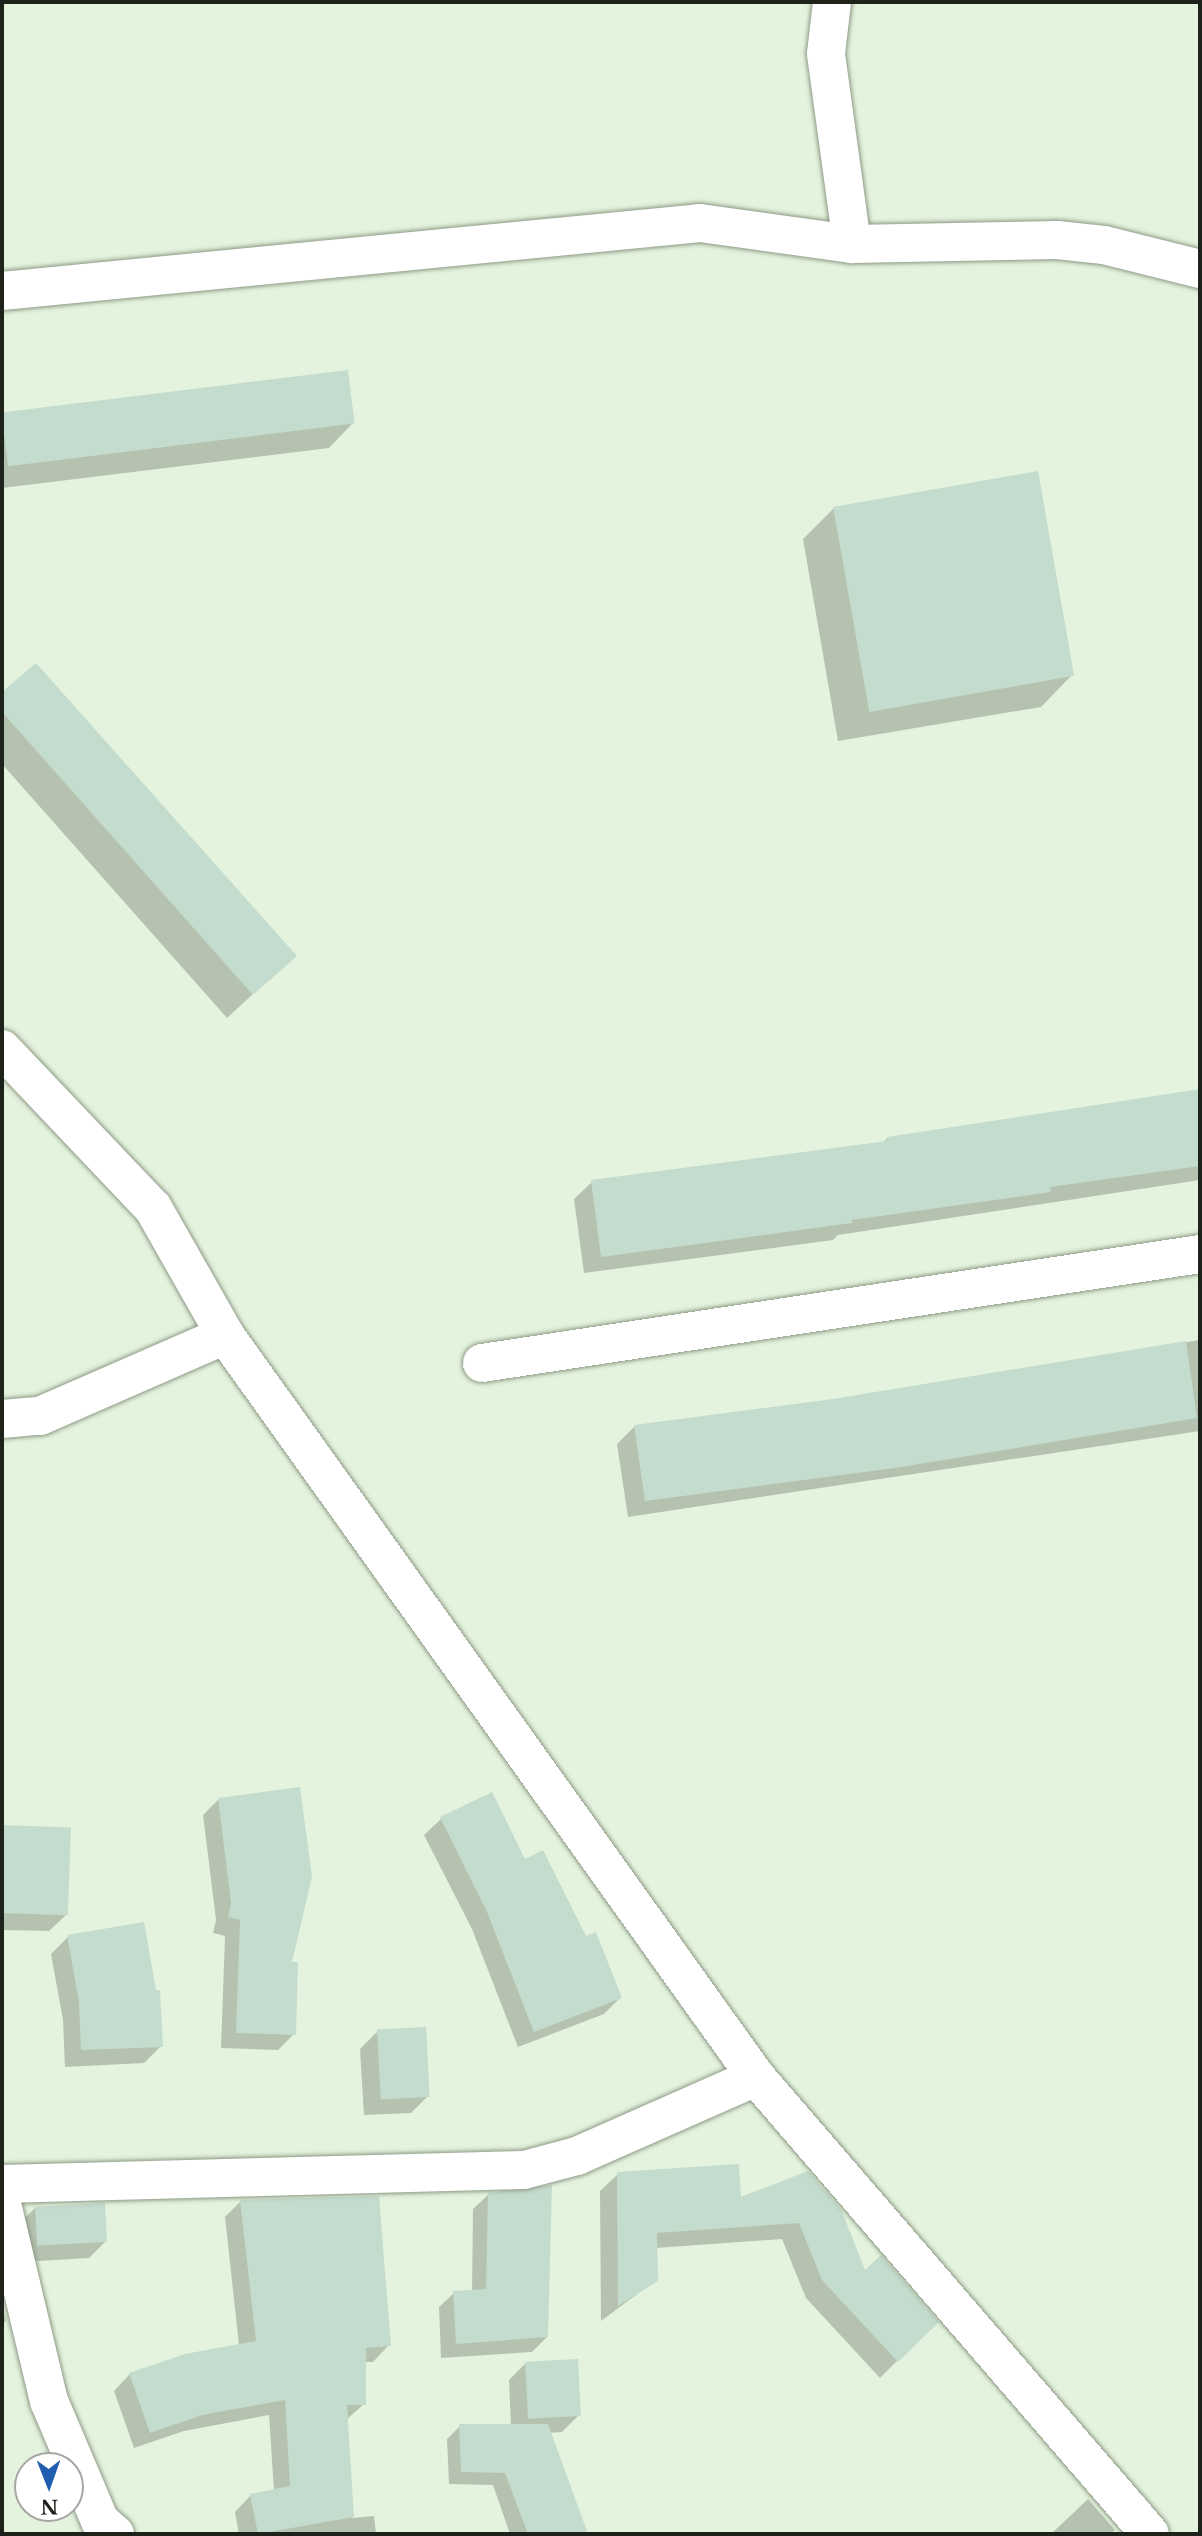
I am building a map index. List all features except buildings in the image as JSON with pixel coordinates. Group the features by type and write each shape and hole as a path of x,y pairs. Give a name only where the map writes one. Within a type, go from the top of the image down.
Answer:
{"street":[{"path":"832,2 826,54 852,244"},
{"path":"2,291 637,225 700,223 852,244 1058,240 1104,246 1200,270"},
{"path":"2,1049 153,1208 225,1335 756,2077 1150,2534"},
{"path":"482,1363 1200,1254"},
{"path":"2,1419 40,1416 225,1335"},
{"path":"2,2184 524,2170 576,2156 756,2077"},
{"path":"2,2204 48,2401 100,2521 115,2534"}]}
